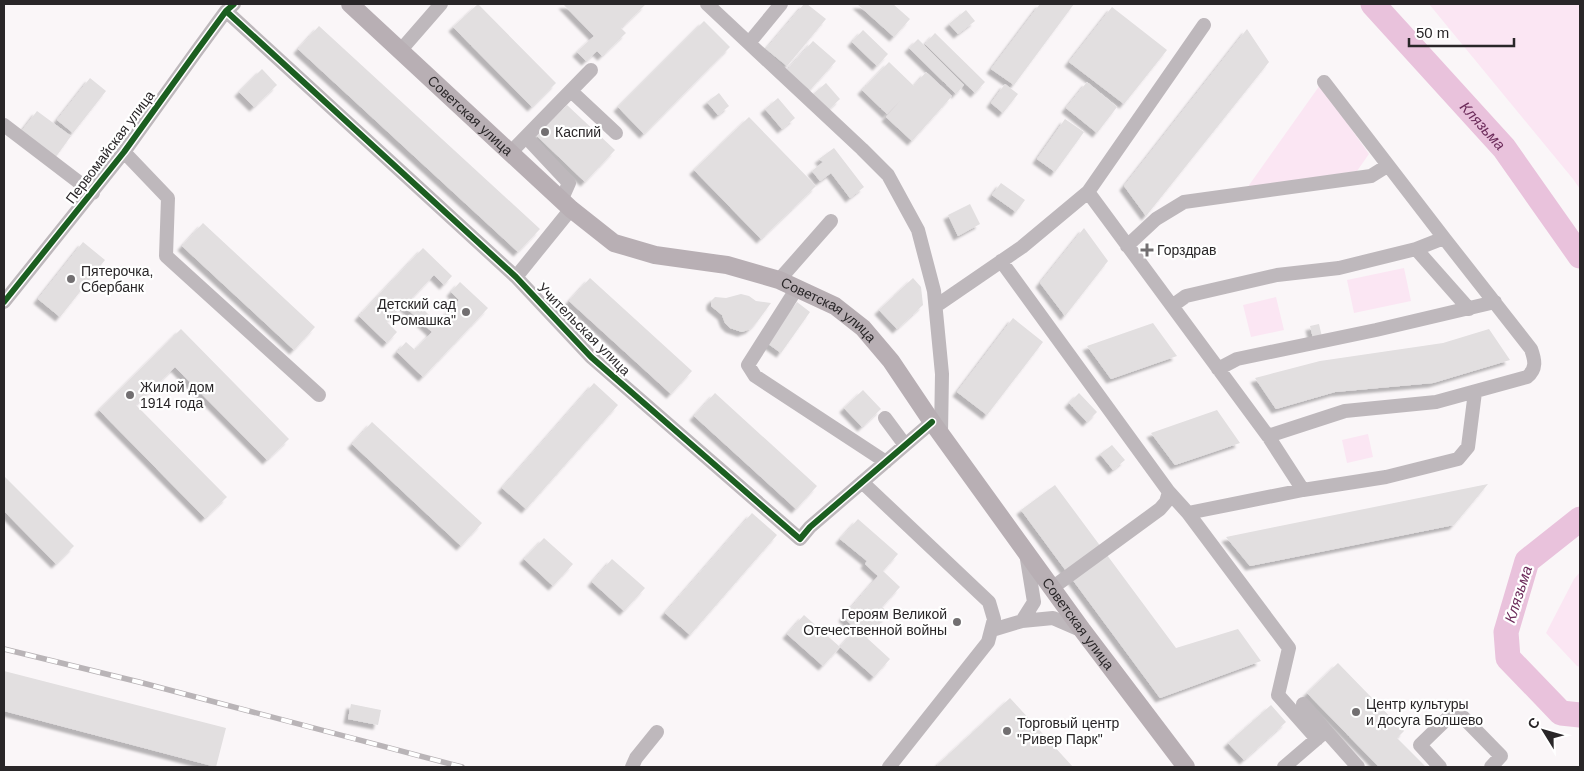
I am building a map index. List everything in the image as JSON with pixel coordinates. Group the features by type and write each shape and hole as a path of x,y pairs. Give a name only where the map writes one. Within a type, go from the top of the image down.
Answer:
{"main road":[{"name":"Советская улица","path":"350,4 566,205 614,242 655,255 727,265 779,280 835,306 863,328 891,361 1083,631 1186,767"}],"street":[{"path":"400,51 441,4"},
{"path":"707,4 888,175 918,230 934,291 936,306 942,374 937,428"},
{"path":"749,43 781,4"},
{"name":"Первомайская улица","path":"4,302 93,193 230,8"},
{"name":"Учительская улица","path":"230,8 516,277 591,357 800,538 810,527 905,445 937,428"},
{"path":"936,306 1022,246 1088,192 1204,25"},
{"path":"510,153 591,70"},
{"path":"1268,436 1345,411 1436,402 1475,392 1527,377 1532,373 1535,365 1531,349 1387,166 1324,82"},
{"path":"571,91 616,133"},
{"path":"4,125 93,193"},
{"path":"516,277 566,205 568,183 526,137"},
{"path":"124,152 168,198 166,256 319,395"},
{"path":"1127,246 1156,219 1184,202 1371,176 1387,166"},
{"path":"1088,192 1268,436 1303,490"},
{"path":"779,280 831,221"},
{"path":"1172,306 1186,296 1277,275 1338,268 1416,249 1444,238"},
{"path":"1416,249 1469,309"},
{"path":"1001,261 1169,492 1188,513 1289,648 1278,695 1358,767"},
{"path":"797,288 748,365 755,376 886,462"},
{"path":"1218,369 1236,359 1495,302"},
{"path":"1188,513 1303,490 1386,477 1458,459 1468,447 1475,392"},
{"path":"885,418 905,445"},
{"path":"862,482 989,602 994,619 988,642 889,767"},
{"path":"1052,588 1160,509 1166,502 1169,492"},
{"path":"1022,621 1034,602 1026,551"},
{"path":"992,630 1022,621 1053,618 1083,631"},
{"path":"1302,704 1322,735"},
{"path":"1440,767 1420,746 1456,710 1501,756 1491,767"},
{"path":"632,767 636,758 657,732"},
{"path":"1284,767 1322,735"}],"shaded area":[{"path":"1429,4 1580,4 1580,189 1573,179"},
{"path":"1320,85 1369,154 1357,171 1247,188"},
{"path":"1404,268 1411,301 1354,313 1347,280"},
{"path":"1276,297 1284,330 1251,337 1243,305"},
{"path":"1368,434 1373,457 1347,463 1342,440"},
{"path":"1580,572 1580,667 1546,633 1574,579"}],"building":[{"path":"478,4 556,83 532,107 453,27"},
{"path":"563,4 646,4 621,28 626,33 602,56 597,51 586,61 577,52 594,36"},
{"path":"804,4 807,4 826,19 787,66 766,49"},
{"path":"857,4 893,4 910,19 894,37"},
{"path":"1040,4 1074,4 1014,85 991,69"},
{"path":"1112,7 1167,50 1124,104 1069,62"},
{"path":"966,10 975,21 958,34 949,24"},
{"path":"704,21 730,47 644,134 618,107"},
{"path":"319,26 540,229 518,252 298,49"},
{"path":"1247,29 1269,62 1146,216 1124,186"},
{"path":"863,30 888,54 877,66 852,42"},
{"path":"935,33 985,82 975,93 925,44"},
{"path":"918,39 964,85 956,94 909,48"},
{"path":"813,41 836,61 810,90 787,70"},
{"path":"889,62 914,86 926,72 952,96 912,141 886,117 900,101 887,114 862,90"},
{"path":"262,69 277,85 254,107 239,92"},
{"path":"90,78 106,91 73,133 57,120"},
{"path":"1087,82 1117,107 1097,133 1066,108"},
{"path":"826,83 840,99 827,111 812,95"},
{"path":"1005,84 1018,94 1003,113 991,103"},
{"path":"719,93 729,106 718,115 707,102"},
{"path":"778,98 795,118 782,129 765,109"},
{"path":"567,105 615,150 585,182 537,136"},
{"path":"37,111 71,136 55,158 21,132"},
{"path":"749,117 816,186 761,239 694,170"},
{"path":"1065,119 1084,132 1055,172 1037,159"},
{"path":"834,148 864,187 850,198 831,173 820,181 812,171 823,162 819,159"},
{"path":"1001,183 1025,200 1016,212 992,195"},
{"path":"970,204 980,224 958,236 948,215"},
{"path":"203,223 315,327 294,350 182,246"},
{"path":"1084,228 1108,261 1065,316 1040,283"},
{"name":"Пятерочка, Сбербанк","path":"83,242 105,260 60,317 38,299"},
{"name":"Детский сад \"Ромашка\"","path":"423,248 452,276 444,285 434,275 412,298 437,323 459,300 451,292 460,282 488,308 423,377 397,352 406,342 415,350 432,332 403,305 387,322 397,332 387,343 359,316"},
{"path":"590,278 692,371 671,394 569,301"},
{"path":"913,278 921,287 923,305 897,329 879,310"},
{"path":"741,294 749,296 756,301 771,303 750,329 742,332 730,328 725,323 722,315 711,306 711,301 715,297 726,298"},
{"path":"797,302 810,312 781,353 767,343"},
{"path":"1013,318 1043,342 987,415 957,392"},
{"path":"1153,323 1177,356 1111,379 1087,346"},
{"path":"1319,324 1322,337 1313,338 1310,326"},
{"path":"181,329 289,439 267,460 175,367 136,405 227,497 205,518 99,410"},
{"path":"1489,329 1510,360 1433,383 1335,392 1276,409 1255,378 1320,361 1443,343"},
{"path":"594,383 618,405 526,509 502,488"},
{"path":"863,390 881,409 862,427 844,408"},
{"path":"715,393 817,486 796,509 694,416"},
{"path":"1079,393 1097,412 1087,422 1069,403"},
{"path":"1217,410 1240,443 1175,465 1151,433"},
{"path":"372,422 482,523 461,546 352,444"},
{"path":"1112,445 1125,460 1113,470 1100,454"},
{"path":"4,476 74,546 56,564 4,511"},
{"path":"1488,484 1454,525 1250,566 1226,537"},
{"path":"1055,485 1176,648 1238,629 1261,661 1160,698 1021,510"},
{"path":"752,513 777,535 690,635 665,613"},
{"path":"858,519 898,554 883,571 900,587 882,607 889,613 867,638 890,659 874,677 840,647 856,629 843,617 878,576 865,564 867,561 840,539"},
{"path":"544,538 573,564 553,586 524,559"},
{"path":"612,559 645,588 624,611 592,582"},
{"path":"804,615 840,647 823,666 787,634"},
{"name":"Центр культуры и досуга Болшево","path":"1338,663 1404,731 1397,738 1426,767 1379,767 1307,693"},
{"path":"4,671 226,728 216,767 4,711"},
{"name":"Торговый центр \"Ривер Парк\"","path":"1010,698 1073,767 940,767 937,765"},
{"path":"351,704 381,710 378,725 348,719"},
{"path":"1271,705 1286,722 1244,760 1228,743"}],"waterway":[{"name":"Клязьма","path":"1373,4 1504,148 1580,256"},
{"name":"Клязьма","path":"1580,519 1527,561 1506,632 1508,658 1561,713 1580,715"}],"railway":[{"path":"4,649 139,682 462,767"}],"cycle path":[{"path":"4,302 124,152 226,11 234,4"},
{"path":"226,11 516,277 591,357 800,539 810,527 932,422"}],"place":[{"name":"Каспий","path":"545,132"},
{"name":"Горздрав","path":"1147,250"},
{"name":"Пятерочка, Сбербанк","path":"71,279"},
{"name":"Детский сад \"Ромашка\"","path":"466,312"},
{"name":"Жилой дом 1914 года","path":"130,395"},
{"name":"Героям Великой Отечественной войны","path":"957,622"},
{"name":"Центр культуры и досуга Болшево","path":"1356,712"},
{"name":"Торговый центр \"Ривер Парк\"","path":"1007,731"}]}
